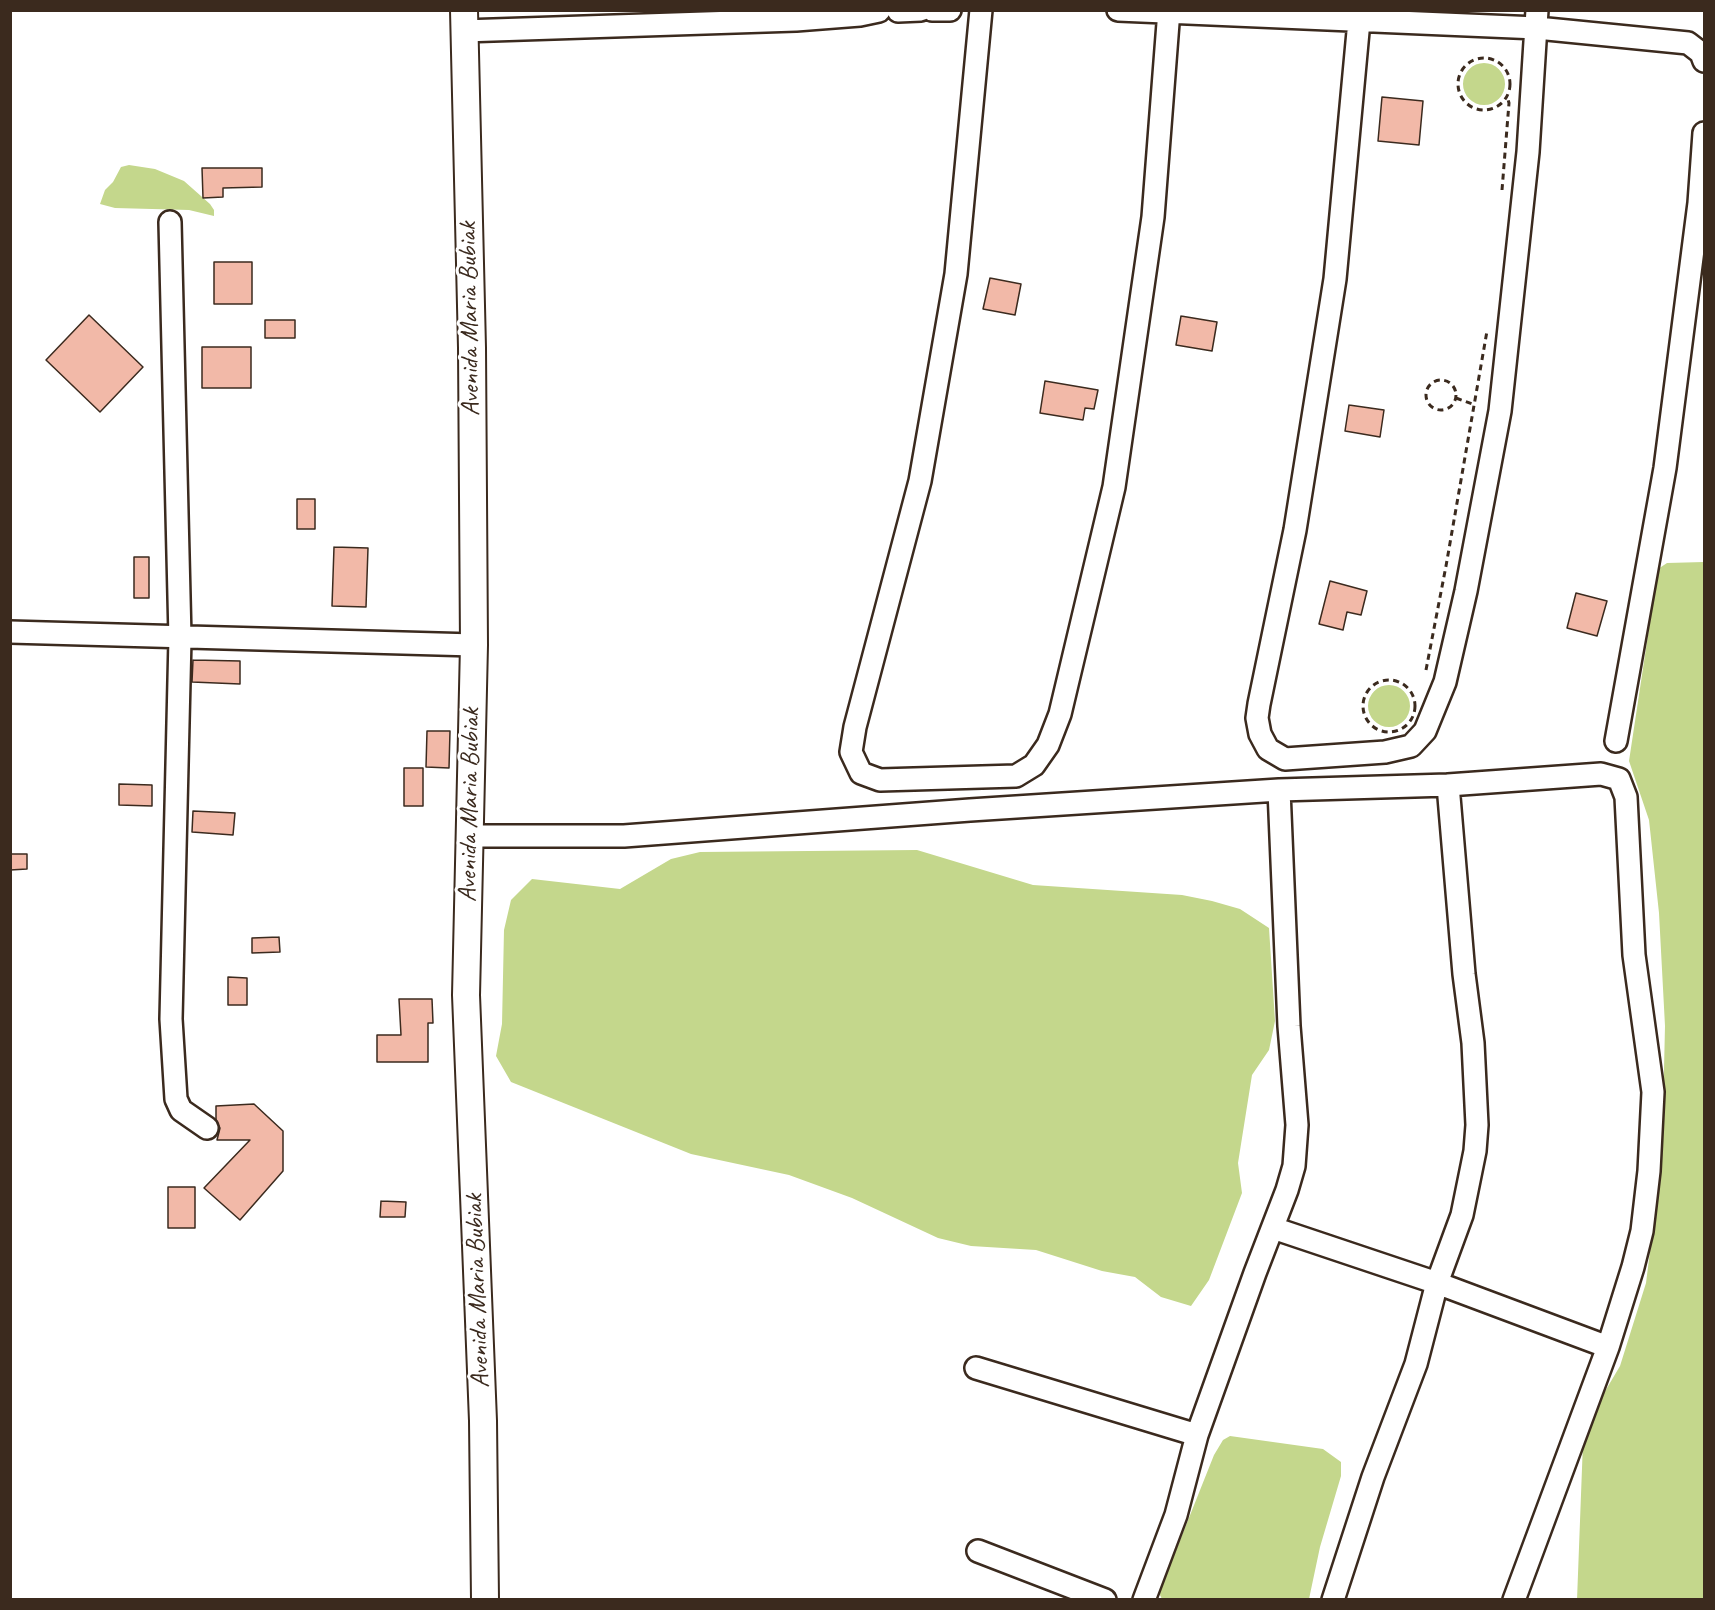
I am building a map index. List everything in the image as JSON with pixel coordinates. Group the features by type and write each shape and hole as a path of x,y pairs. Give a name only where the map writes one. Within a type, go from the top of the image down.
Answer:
{"street":[{"path":"898,11 921,10"},
{"path":"932,10 950,10"},
{"path":"981,10 956,274 920,481 855,727 851,752 861,773 880,780 1016,776 1034,765 1048,745 1060,714 1114,487 1153,217 1169,12"},
{"path":"1118,10 1537,19 1688,43 1701,53 1704,61"},
{"path":"464,21 796,20 866,12"},
{"path":"1360,16 1335,279 1295,530 1257,718 1260,734 1268,749 1285,759 1385,752 1410,746 1425,731 1445,682 1466,591 1500,411 1528,152 1537,19"},
{"name":"Avenida Maria Bubiak","path":"464,21 472,348 474,645 466,995 483,1421 485,1599"},
{"path":"1616,741 1665,468 1699,203 1704,133"},
{"path":"170,222 180,638 171,1019 176,1099 181,1110 207,1128"},
{"path":"10,632 474,645"},
{"path":"469,836 624,836 1279,790 1448,785 1601,774 1619,779 1626,797 1634,955 1653,1092 1652,1131 1642,1231 1608,1347 1514,1599"},
{"path":"1333,1599 1373,1478 1416,1364 1437,1283 1462,1215 1472,1170 1477,1125 1473,1043 1464,974 1448,785"},
{"path":"1144,1599 1176,1515 1197,1435 1239,1316 1274,1228 1294,1166 1297,1125 1289,1026 1279,790"},
{"path":"1274,1228 1437,1283 1608,1347"},
{"path":"976,1368 1197,1435"},
{"path":"978,1551 1105,1599"}],"path":[{"path":"1502,198 1509,103 1507,96 1510,81 1507,73 1496,61 1488,59 1472,61 1461,73 1459,89 1467,104 1474,108 1489,110 1502,103 1507,96"},
{"path":"1425,670 1488,326"},
{"path":"1440,380 1447,382 1455,392 1456,398 1453,405 1441,411 1429,405 1426,392 1428,387 1440,380"},
{"path":"1456,398 1475,405"},
{"path":"1414,702 1412,694 1401,683 1385,680 1370,688 1363,703 1363,711 1372,725 1378,729 1393,731 1407,724 1412,718 1414,702 1421,694"}],"green space":[{"path":"1484,63 1492,64 1499,69 1504,76 1504,92 1499,99 1492,104 1484,105 1476,104 1469,99 1464,92 1463,84 1464,76 1469,69 1476,64"},
{"path":"129,165 155,169 184,181 210,204 214,210 214,216 189,210 115,208 100,204 105,190 113,182 121,167"},
{"path":"1704,562 1704,1599 1577,1600 1583,1442 1591,1415 1620,1366 1646,1283 1662,1156 1665,1026 1659,913 1649,820 1629,761 1658,569 1667,563"},
{"path":"1389,685 1397,686 1404,691 1409,698 1409,714 1404,721 1397,726 1389,727 1381,726 1374,721 1369,714 1368,706 1369,698 1374,691 1381,686"},
{"path":"917,850 1033,885 1182,895 1212,901 1240,909 1269,928 1275,1021 1269,1050 1252,1075 1238,1163 1242,1193 1209,1280 1191,1306 1161,1297 1135,1277 1102,1271 1036,1250 971,1246 938,1238 852,1198 789,1175 691,1154 511,1082 496,1056 502,1024 504,930 511,900 532,879 620,889 671,859 700,852"},
{"path":"1230,1436 1323,1449 1341,1462 1341,1476 1320,1547 1309,1599 1162,1599 1159,1593 1214,1455 1223,1440"}],"building":[{"path":"1382,97 1423,101 1419,145 1378,141"},
{"path":"202,168 262,168 262,187 223,188 223,197 203,198"},
{"path":"214,262 252,262 252,304 214,304"},
{"path":"990,278 1021,284 1015,315 983,309"},
{"path":"89,315 143,367 100,412 46,360"},
{"path":"1181,316 1217,322 1212,351 1176,345"},
{"path":"265,320 295,320 295,338 265,338"},
{"path":"202,347 251,347 251,388 202,388"},
{"path":"1045,381 1098,390 1094,409 1085,408 1083,420 1040,413"},
{"path":"1349,405 1384,410 1380,437 1345,431"},
{"path":"297,499 315,499 315,529 297,529"},
{"path":"334,547 368,548 366,607 332,606"},
{"path":"134,557 149,557 149,598 134,598"},
{"path":"1330,581 1367,591 1361,615 1347,612 1343,630 1319,624"},
{"path":"1576,593 1607,601 1597,636 1567,628"},
{"path":"193,660 240,661 240,684 192,682"},
{"path":"427,731 450,731 449,768 426,767"},
{"path":"404,768 423,768 423,806 404,806"},
{"path":"119,784 152,785 152,806 119,805"},
{"path":"193,811 235,813 233,835 192,832"},
{"path":"10,854 27,854 27,869 10,870"},
{"path":"279,937 280,952 252,953 252,938"},
{"path":"228,977 247,978 247,1005 228,1005"},
{"path":"399,999 432,999 433,1023 428,1023 428,1062 377,1062 377,1035 401,1035"},
{"path":"254,1104 283,1131 283,1171 240,1220 204,1188 250,1140 217,1140 220,1128 216,1120 216,1106"},
{"path":"168,1187 195,1187 195,1228 168,1228"},
{"path":"381,1201 406,1202 405,1217 380,1217"}]}
